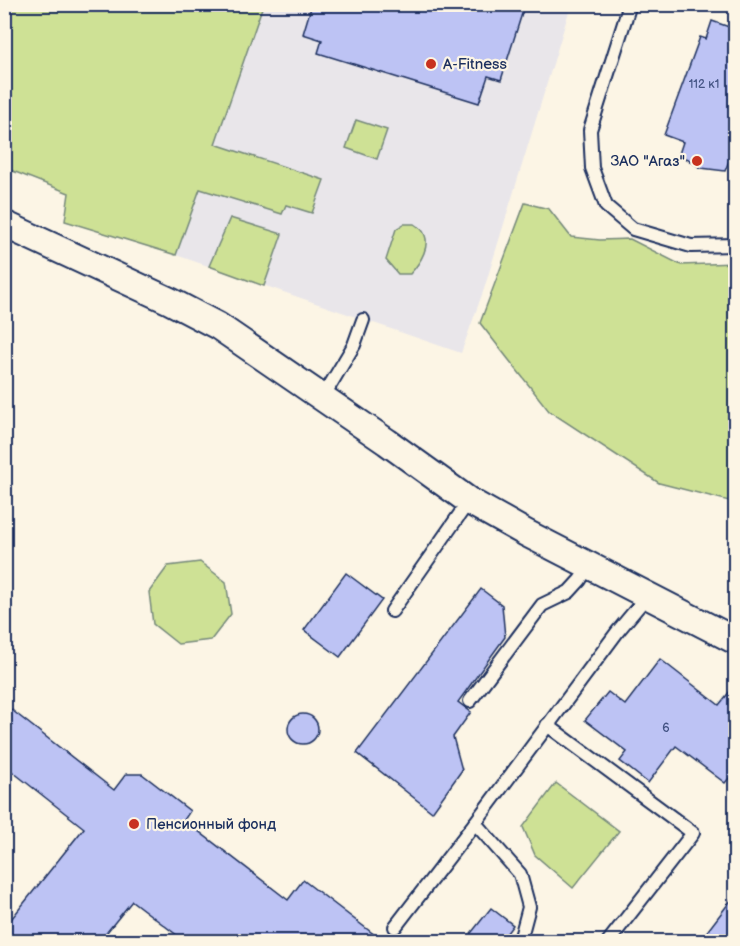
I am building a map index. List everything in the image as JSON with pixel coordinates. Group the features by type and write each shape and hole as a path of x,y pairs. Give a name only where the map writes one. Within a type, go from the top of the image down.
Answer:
{"street":[{"path":"4,224 170,301 218,326 323,397 469,501 735,641"}],"lane":[{"path":"630,4 590,130 592,168 606,206 633,228 691,246 735,244"},
{"path":"323,397 354,345 363,320"},
{"path":"392,611 469,501"},
{"path":"470,701 542,605 569,592 589,565"},
{"path":"395,927 618,631 648,595"},
{"path":"547,725 693,833 608,942"},
{"path":"475,823 520,874 529,907 521,937 517,942"}],"shaded area":[{"path":"263,5 571,5 484,289 461,353 176,255"}],"green space":[{"path":"4,5 263,5 215,144 324,180 312,213 286,205 282,214 200,189 176,255 65,221 69,193 5,168"},
{"path":"356,120 387,130 377,159 346,148"},
{"path":"525,203 549,209 571,237 600,240 630,239 681,265 735,263 736,497 733,502 659,483 549,411 480,323"},
{"path":"230,218 282,234 264,286 209,266"},
{"path":"404,224 414,224 422,230 426,247 421,259 410,274 398,274 386,260 396,229"},
{"path":"200,562 226,582 231,614 211,640 178,644 153,624 149,592 168,566"},
{"path":"556,783 619,831 573,888 535,855 523,827"}],"building":[{"name":"A-Fitness","path":"312,4 525,4 501,80 488,76 479,103 318,53 322,40 303,34"},
{"path":"712,21 735,29 735,163 729,161 725,171 701,168 679,154 683,142 664,135 700,37 706,39"},
{"path":"346,573 382,600 340,657 304,630"},
{"path":"481,589 502,605 505,637 458,702 471,712 453,737 462,770 432,812 357,753"},
{"path":"660,659 719,705 735,685 735,771 725,783 676,746 648,783 620,761 627,752 585,720 608,692 625,705"},
{"name":"Пенсионный фонд","path":"4,704 114,790 126,774 142,774 190,811 184,820 288,900 303,880 384,942 186,942 132,901 99,942 4,942 4,928 84,828 4,765"},
{"path":"303,714 314,718 318,729 314,740 303,744 292,740 288,729 292,718"},
{"path":"735,895 735,942 699,942"},
{"path":"491,908 513,925 500,942 464,942"}],"place":[{"name":"A-Fitness","path":"431,64"},
{"name":"ЗАО \"Агаз\"","path":"697,161"},
{"name":"Пенсионный фонд","path":"134,824"}]}
